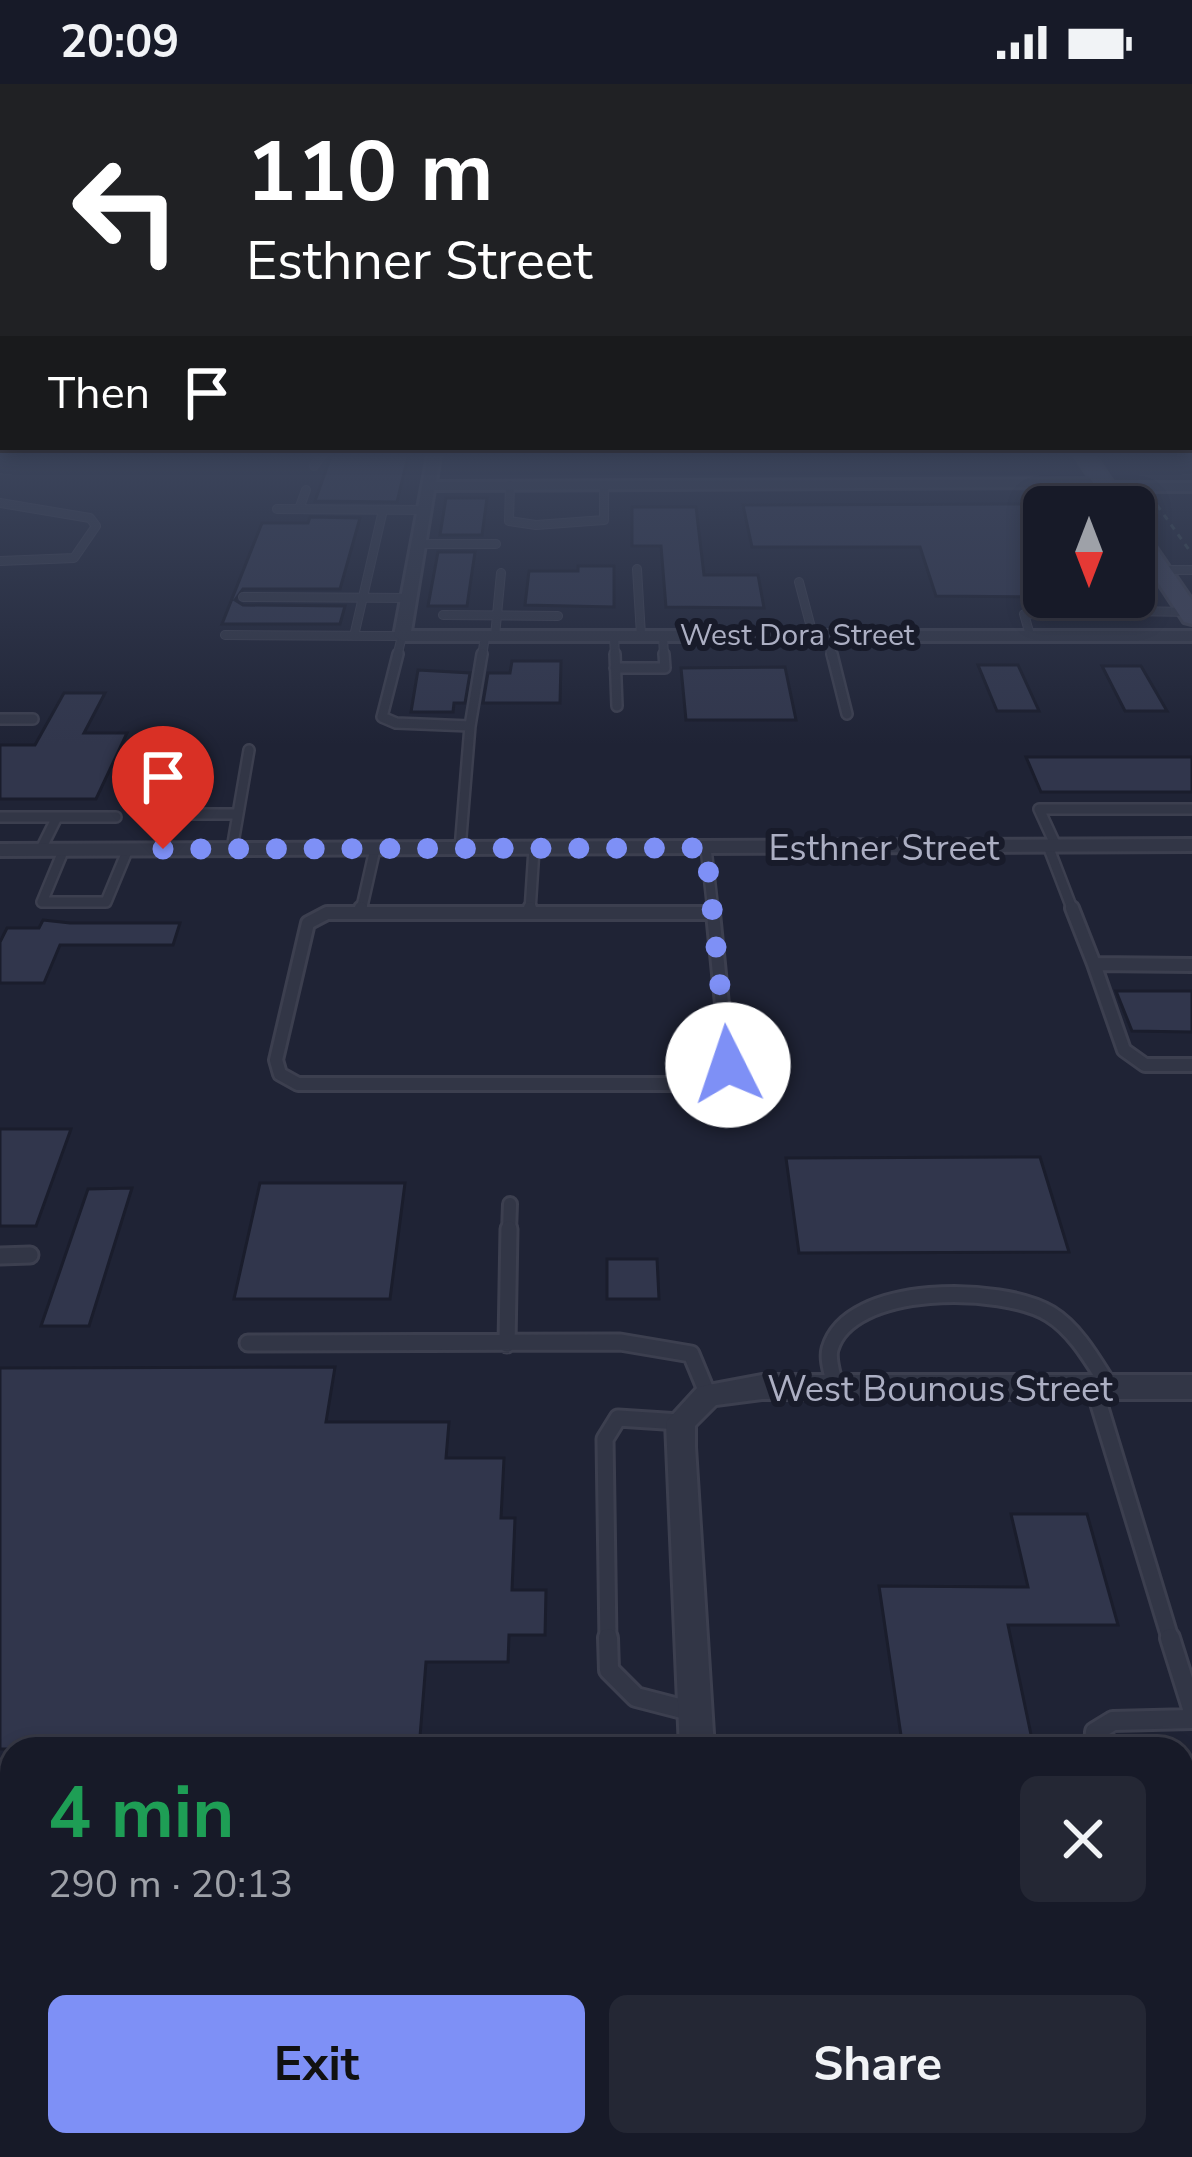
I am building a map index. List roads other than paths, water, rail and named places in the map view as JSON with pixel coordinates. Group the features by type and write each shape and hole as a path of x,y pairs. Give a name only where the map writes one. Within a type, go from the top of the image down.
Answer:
{"main road":[{"path":"1155,572 1191,619"}],"street":[{"path":"402,636 417,552"},
{"name":"West Dora Street","path":"402,636 1030,635 1191,619"},
{"name":"Esthner Street","path":"0,850 1192,845"},
{"name":"West Bounous Street","path":"694,1409 762,1387 1192,1387"},
{"path":"694,1409 696,1737"}],"lane":[{"path":"0,562 74,558 78,552"},
{"path":"354,636 373,552"},
{"path":"1155,567 1192,570"},
{"path":"637,569 640,635"},
{"path":"460,849 470,726 497,616 501,573"},
{"path":"799,582 847,714"},
{"path":"243,597 408,598"},
{"path":"443,615 558,616"},
{"path":"1155,615 1191,619"},
{"path":"1026,618 1023,622 1030,635"},
{"path":"225,635 402,636 382,717 396,723 470,726"},
{"path":"615,668 665,668 663,635"},
{"path":"614,636 617,706"},
{"path":"0,718 33,719"},
{"path":"232,849 249,750"},
{"path":"1192,808 1039,808 1124,1050 1145,1065 1192,1065"},
{"path":"164,814 238,814"},
{"path":"0,817 116,817"},
{"path":"40,850 57,817"},
{"path":"706,848 714,914 729,1049 728,1065 711,1079 686,1084 298,1084 280,1074 275,1060 308,923 327,914 714,914"},
{"path":"64,849 42,902 106,902 128,849"},
{"path":"360,914 375,849"},
{"path":"530,914 534,849"},
{"path":"1094,964 1192,965"},
{"path":"507,1344 511,1204"},
{"path":"0,1256 30,1256"},
{"path":"835,1387 830,1350 846,1322 895,1299 988,1294 1048,1311 1087,1352 1102,1387 1192,1708"},
{"path":"248,1343 620,1342 691,1354 694,1409 618,1418 605,1439 609,1670 636,1696 695,1712"},
{"path":"1095,1737 1113,1721 1192,1719"}]}
